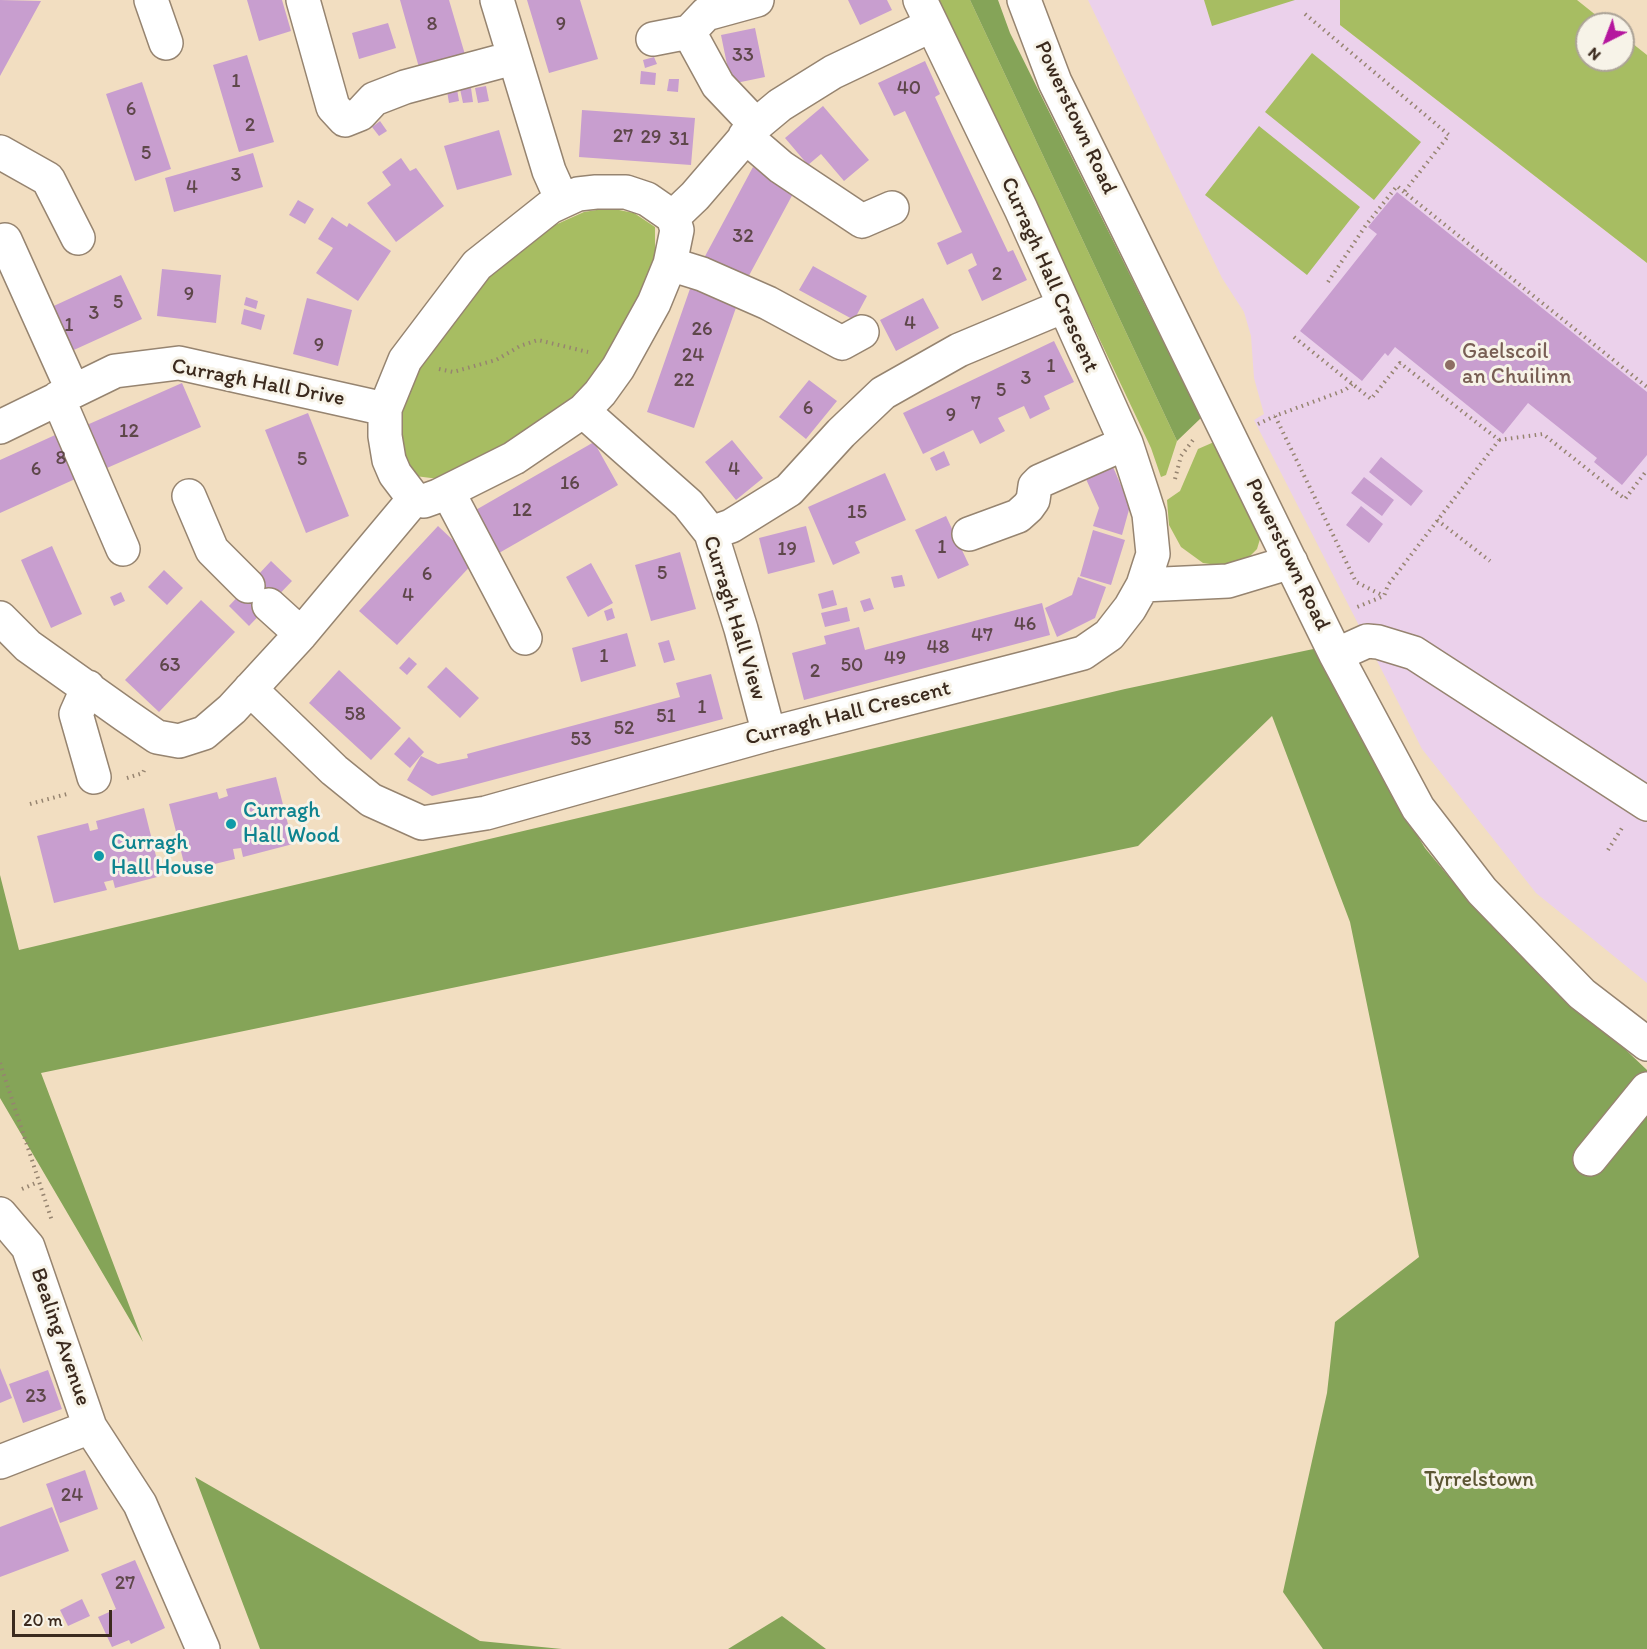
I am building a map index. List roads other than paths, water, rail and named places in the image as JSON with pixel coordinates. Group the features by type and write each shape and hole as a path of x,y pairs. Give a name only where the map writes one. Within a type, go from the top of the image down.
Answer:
{"street":[{"path":"151,0 166,43"},
{"path":"303,0 333,107 345,120 360,114 374,99 405,87 513,58"},
{"path":"497,0 549,171 562,200"},
{"path":"653,39 689,32 706,14 757,0"},
{"name":"Powerstown Road","path":"1024,0 1055,82 1336,655 1418,808 1482,891 1582,994 1647,1044"},
{"path":"673,217 695,196 751,130 780,105 926,12"},
{"name":"Curragh Hall Crescent","path":"250,689 334,770 371,800 422,823 486,813 769,734 1083,653 1108,635 1130,608 1143,585 1153,554 1149,514 1126,443 1021,209 926,12"},
{"path":"689,32 718,85 781,166 862,221 892,208"},
{"path":"0,152 48,178 78,238"},
{"path":"626,192 647,199 673,217 677,230 670,264 654,303 618,368 600,393 583,411 514,458 448,492 424,501 414,499 394,474 388,460 385,409 405,360 477,265 528,223 562,200 587,193 626,192"},
{"path":"5,240 123,549"},
{"path":"670,264 702,274 768,303 842,343 862,332"},
{"path":"711,533 731,526 766,506 789,489 841,433 883,393 959,351 1064,306"},
{"name":"Curragh Hall Drive","path":"0,427 115,371 179,363 385,409"},
{"name":"Curragh Hall View","path":"583,411 688,504 711,533 741,629 769,734"},
{"path":"969,534 1018,516 1028,507 1035,486 1040,482 1126,443"},
{"path":"448,492 525,638"},
{"path":"189,496 212,550 258,596 301,634"},
{"path":"0,618 28,646 157,737 179,741 204,733 232,709 301,634 414,499"},
{"path":"1143,585 1228,580 1291,562"},
{"path":"1336,655 1367,641 1414,653 1647,804"},
{"path":"88,687 76,714 94,777"},
{"path":"1590,1159 1647,1089"},
{"name":"Bealing Avenue","path":"0,1214 28,1247 90,1426 140,1504 203,1649"},
{"name":"Bealing Avenue","path":"0,1462 90,1426"}],"place":[{"name":"Gaelscoil an Chuilinn","path":"1450,365"},
{"name":"Curragh Hall Wood","path":"231,824"},
{"name":"Curragh Hall House","path":"99,856"}],"park label":[{"name":"Tyrrelstown","path":"1479,1480"}]}
